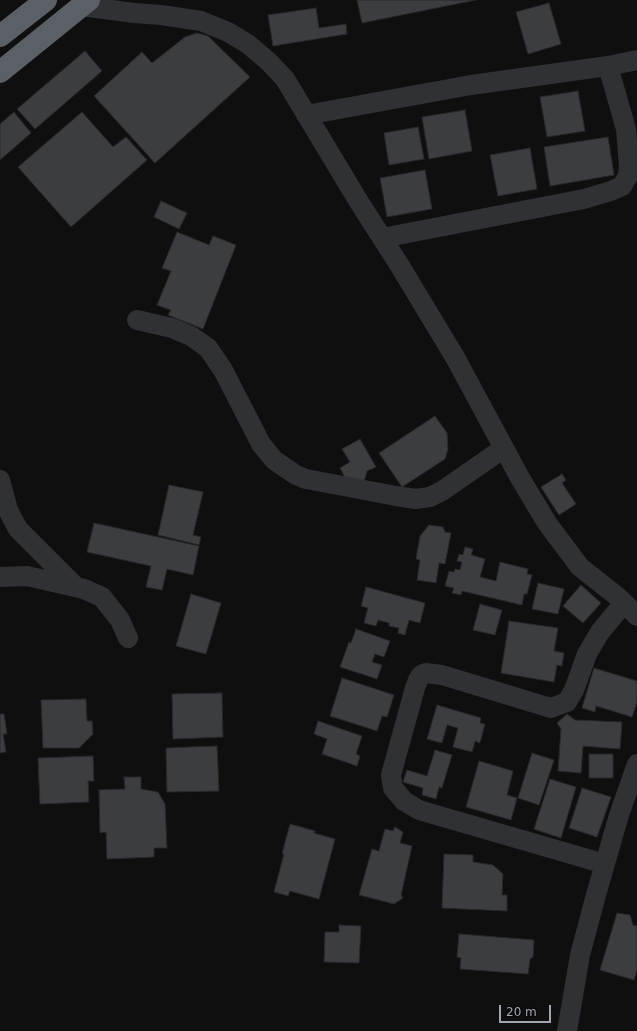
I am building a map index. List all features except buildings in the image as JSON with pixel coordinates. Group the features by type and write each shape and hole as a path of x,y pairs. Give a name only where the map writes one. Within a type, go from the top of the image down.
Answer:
{"highway":[{"path":"0,36 46,0"},
{"path":"0,72 85,3"}],"street":[{"path":"85,3 134,13 161,15 201,21 228,32 248,44 285,79 456,359 520,478 547,523 580,567 630,610 600,632 587,654 574,690 567,702 551,708 442,675 426,673 421,675 415,688 391,775 393,788 404,801 419,810 604,864"},
{"path":"306,115 471,85 608,66 637,60"},
{"path":"382,238 584,199 630,185 628,176 629,166 626,129 608,66"},
{"path":"137,320 172,328 185,333 208,348 223,370 261,444 274,460 296,475 306,479 396,496 415,498 430,497 442,491 504,448"},
{"path":"0,480 8,510 18,529 74,586"},
{"path":"0,577 27,576 74,586 102,597 120,620 128,638"},
{"path":"567,1031 580,955 604,864 637,764"}]}
